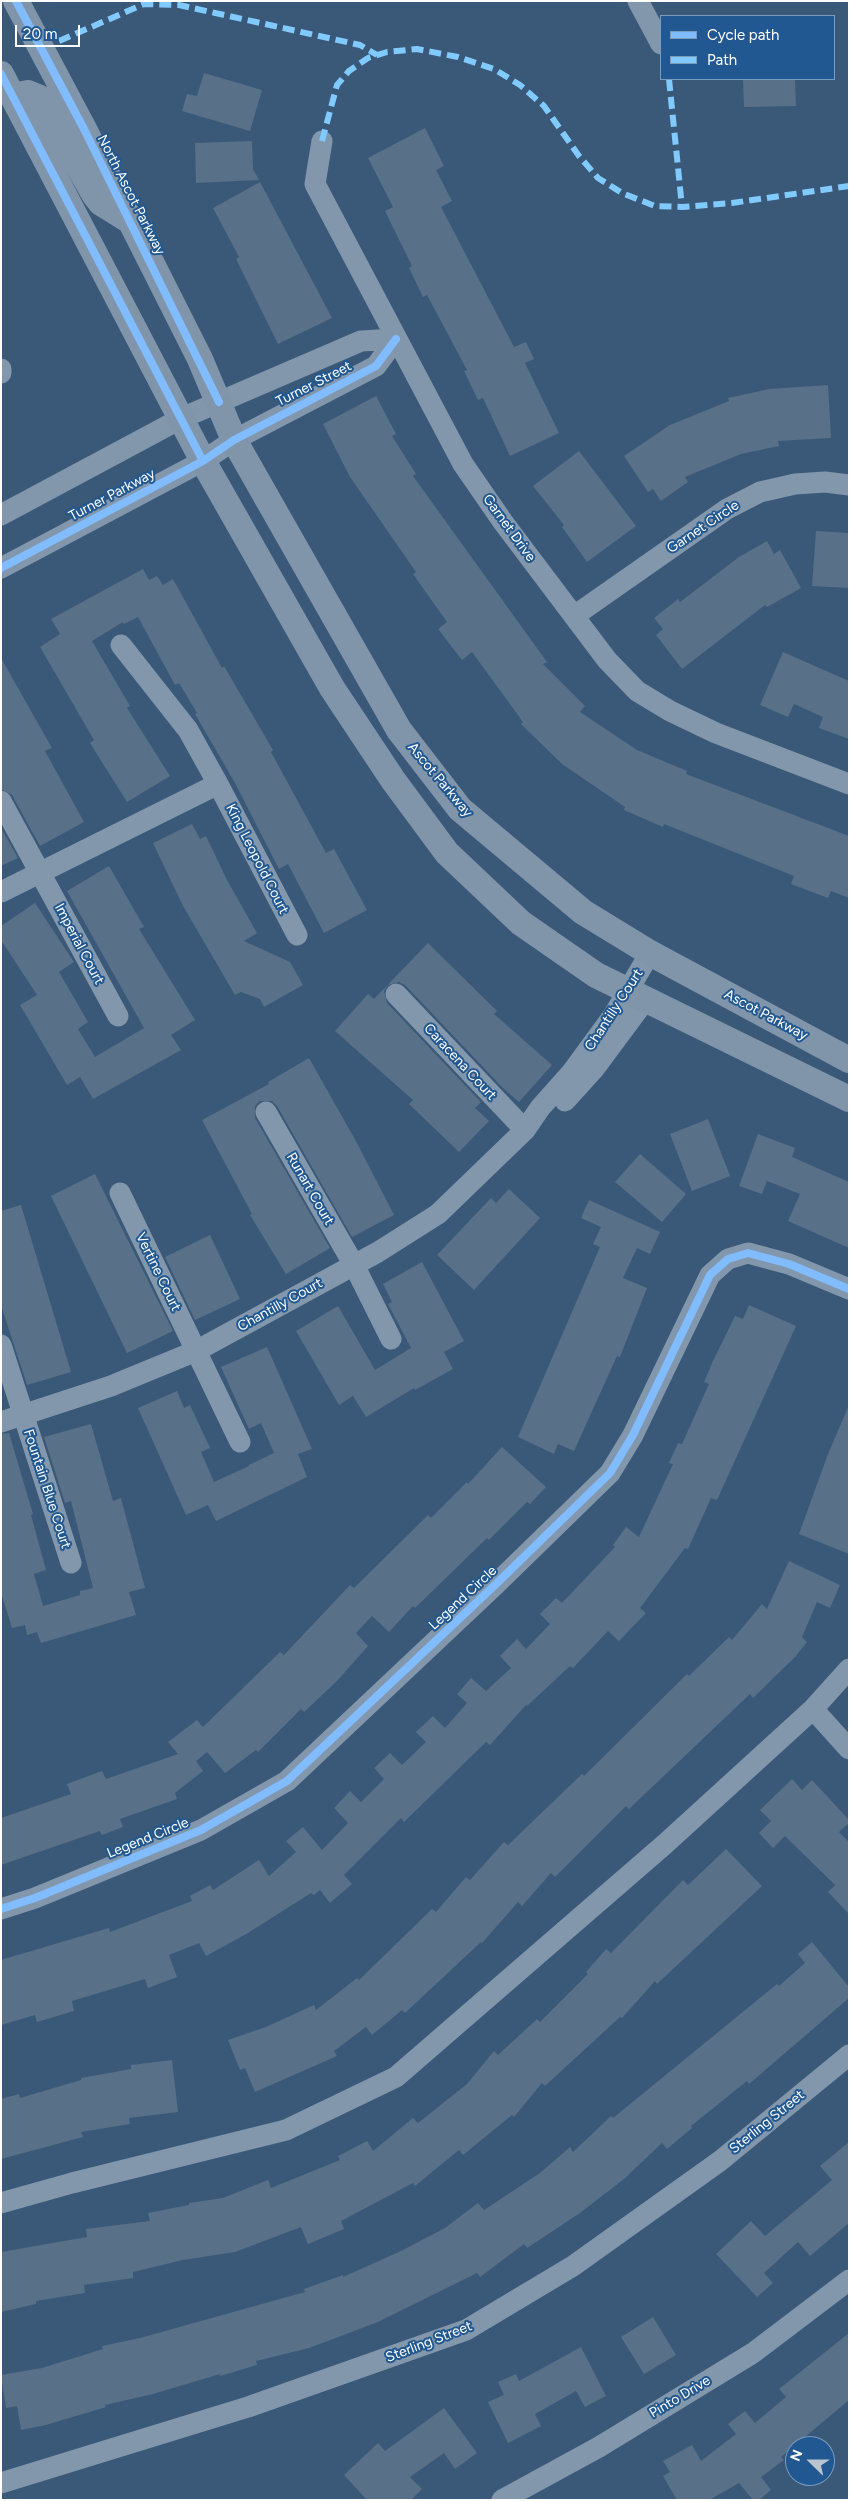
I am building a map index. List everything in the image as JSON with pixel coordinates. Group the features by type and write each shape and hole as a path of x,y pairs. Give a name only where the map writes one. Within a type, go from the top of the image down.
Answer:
{"main road":[{"name":"North Ascot Parkway","path":"16,1 131,222 220,402"},
{"path":"5,91 28,93 40,98 94,194 102,203 131,222"},
{"path":"5,91 182,418 203,461 332,688 393,780 448,852 522,922 596,975 849,1099"},
{"name":"Ascot Parkway","path":"220,402 234,440 399,730 460,809 583,912 650,953 849,1060"}],"street":[{"path":"638,1 660,42"},
{"name":"Garnet Drive","path":"322,141 315,184 463,464 606,660 637,691 670,711 716,733 849,784"},
{"name":"Turner Street","path":"182,418 361,341 396,339"},
{"name":"Turner Street","path":"234,440 376,366 396,339"},
{"path":"1,368 1,373"},
{"path":"1,515 182,418"},
{"name":"Turner Parkway","path":"1,568 203,461 234,440"},
{"name":"Garnet Circle","path":"574,616 728,509 760,492 795,484 825,482 849,485"},
{"name":"King Leopold Court","path":"121,645 188,730 297,935"},
{"path":"1,892 218,784"},
{"name":"Imperial Court","path":"1,801 118,1016"},
{"name":"Chantilly Court","path":"1,1422 112,1386 196,1351 378,1252 438,1214 525,1130 540,1108 582,1071 637,995 650,953"},
{"name":"Caracena Court","path":"396,994 525,1130"},
{"name":"Runart Court","path":"266,1112 354,1265 391,1339"},
{"name":"Vertine Court","path":"120,1193 240,1442"},
{"name":"Legend Circle","path":"1,1909 35,1898 201,1830 287,1781 495,1585 610,1473 633,1435 710,1275 728,1258 748,1253 789,1264 849,1289"},
{"name":"Fountain Blue Court","path":"1,1345 71,1563"},
{"path":"1,2203 72,2183 286,2130 396,2077 665,1844 813,1709 849,1669"},
{"path":"813,1709 849,1749"},
{"name":"Sterling Street","path":"1,2483 248,2407 466,2330 573,2266 720,2161 849,2055"},
{"name":"Pinto Drive","path":"502,2500 599,2447 753,2353 849,2280"}],"building":[{"path":"204,73 262,90 250,131 182,111 187,94 197,96"},
{"path":"743,80 795,80 796,106 744,107"},
{"path":"425,128 444,166 436,170 452,201 441,207 514,347 526,342 534,359 525,363 559,433 510,456 483,398 478,400 464,371 467,370 427,295 423,297 409,268 412,266 385,211 393,207 368,158"},
{"path":"252,141 253,169 259,180 196,183 195,143"},
{"path":"260,182 332,318 278,344 236,259 239,257 213,208"},
{"path":"828,385 831,438 778,441 779,446 741,454 685,477 688,482 661,501 653,489 648,492 624,456 670,425 729,401 728,398 769,389"},
{"path":"376,396 396,434 392,436 416,474 413,476 547,662 543,664 585,706 580,712 637,750 687,771 686,774 849,836 849,898 831,891 828,898 791,884 794,876 664,824 663,827 624,810 625,807 562,764 521,724 523,722 472,652 462,660 438,629 447,622 413,574 416,572 350,477 323,424"},
{"path":"579,451 636,526 587,562 562,527 564,525 533,486"},
{"path":"816,531 849,533 849,588 812,586"},
{"path":"767,541 774,554 780,550 801,588 767,607 765,605 682,669 656,635 663,629 654,618 678,599 680,602 739,557"},
{"path":"143,569 149,580 157,576 163,585 173,579 222,668 224,666 273,750 271,752 326,853 334,849 367,910 324,933 288,864 279,869 235,783 195,714 197,713 179,683 175,685 138,617 124,624 123,622 92,641 130,706 127,708 170,776 127,802 90,743 94,740 40,647 60,634 51,619"},
{"path":"783,652 849,681 849,739 819,728 823,717 794,704 788,717 760,705"},
{"path":"1,658 52,748 45,751 84,822 40,846 12,795 1,789"},
{"path":"192,824 200,839 206,836 227,880 257,933 244,941 290,962 303,985 264,1007 260,999 241,992 235,995 183,906 153,843"},
{"path":"1,828 18,858 1,866"},
{"path":"109,866 144,927 139,929 195,1020 171,1035 181,1050 93,1099 80,1077 67,1085 20,1005 37,995 1,940 1,926 35,903 74,962 59,972 88,1022 78,1029 95,1057 144,1028 67,891"},
{"path":"428,943 497,1011 494,1014 552,1065 519,1102 503,1088 405,985 399,982 388,985 384,991 387,1003 481,1102 475,1108 489,1121 459,1152 409,1104 413,1100 335,1031 368,994 374,999"},
{"path":"309,1058 357,1143 394,1215 352,1237 277,1106 272,1101 260,1101 255,1106 255,1118 330,1248 286,1274 250,1215 252,1214 202,1120 269,1084 268,1082"},
{"path":"708,1119 730,1176 692,1191 670,1134"},
{"path":"758,1134 795,1148 792,1157 849,1182 849,1248 788,1221 800,1194 767,1181 762,1194 739,1186"},
{"path":"640,1154 686,1194 662,1222 615,1182"},
{"path":"95,1174 173,1331 127,1353 51,1196"},
{"path":"509,1189 540,1218 474,1290 437,1255 491,1198 496,1203"},
{"path":"589,1200 660,1232 650,1254 637,1248 623,1278 647,1288 620,1357 617,1356 574,1451 558,1444 554,1454 518,1437 600,1247 593,1244 601,1227 581,1218"},
{"path":"21,1205 71,1372 27,1385 1,1305 1,1211"},
{"path":"210,1235 240,1299 195,1320 165,1257"},
{"path":"422,1262 464,1341 444,1352 453,1369 415,1390 414,1388 366,1417 353,1396 339,1405 296,1331 338,1306 375,1370 411,1348 388,1304 392,1302 383,1284"},
{"path":"749,1305 796,1326 717,1500 711,1498 688,1549 685,1548 640,1608 646,1613 619,1641 608,1631 573,1668 570,1666 526,1705 490,1745 486,1742 404,1822 401,1818 344,1875 352,1884 330,1903 320,1890 314,1895 311,1893 248,1933 206,1956 199,1943 169,1955 177,1977 148,1988 145,1979 72,2001 74,2011 37,2022 35,2015 1,2025 1,1960 109,1928 110,1932 192,1901 190,1896 210,1885 213,1890 259,1860 269,1876 296,1852 286,1841 303,1827 322,1850 348,1823 334,1808 350,1791 361,1802 384,1779 374,1768 390,1753 402,1765 426,1742 416,1732 433,1716 445,1728 467,1703 457,1694 471,1678 486,1691 511,1668 500,1656 517,1639 526,1649 550,1624 540,1614 556,1598 562,1603 615,1547 613,1545 626,1527 639,1537 673,1464 669,1463 678,1443 682,1444 709,1384 704,1382 713,1361 735,1316 743,1319"},
{"path":"267,1347 312,1449 298,1454 307,1477 216,1521 208,1505 186,1515 138,1408 177,1391 184,1408 190,1405 210,1448 201,1452 214,1482 249,1466 274,1453 261,1423 249,1429 221,1367"},
{"path":"849,1405 849,1554 799,1534 828,1454"},
{"path":"91,1424 113,1501 121,1498 145,1588 129,1592 136,1615 41,1643 37,1632 27,1635 25,1625 12,1628 1,1592 1,1434 9,1433 33,1514 31,1515 46,1570 34,1574 43,1606 80,1595 80,1591 93,1588 71,1501 65,1503 44,1437"},
{"path":"502,1447 546,1487 530,1504 527,1502 489,1540 487,1538 415,1608 413,1606 389,1632 372,1616 356,1633 368,1646 337,1681 304,1712 301,1709 258,1752 256,1750 225,1773 207,1752 196,1761 203,1771 175,1793 177,1799 120,1819 123,1827 102,1835 100,1831 1,1865 1,1818 71,1794 67,1784 102,1771 106,1779 178,1754 168,1742 197,1720 203,1727 280,1652 284,1655 350,1585 354,1588 428,1515 431,1518 467,1482 468,1484"},
{"path":"789,1561 840,1585 830,1608 817,1602 802,1637 807,1642 795,1657 753,1698 750,1694 629,1809 626,1806 555,1877 551,1873 522,1906 518,1902 482,1943 405,2013 402,2010 372,2035 366,2027 334,2051 337,2056 255,2092 245,2068 240,2070 228,2040 266,2027 314,2005 316,2010 357,1978 359,1980 432,1909 436,1912 466,1877 470,1880 504,1842 508,1845 582,1774 584,1776 687,1674 689,1676 729,1637 732,1640 762,1604 767,1609"},
{"path":"792,1779 802,1790 812,1780 849,1820 849,1823 839,1832 849,1842 849,1914 828,1892 835,1885 785,1836 773,1848 759,1833 771,1821 760,1810"},
{"path":"726,1849 762,1886 657,1984 655,1981 622,2018 620,2017 545,2086 542,2083 514,2117 512,2115 463,2155 459,2150 415,2186 413,2183 341,2221 344,2229 308,2244 301,2227 235,2252 183,2260 133,2272 133,2278 84,2285 85,2293 36,2301 36,2304 1,2312 1,2252 87,2237 86,2229 150,2221 148,2213 189,2205 189,2203 223,2198 268,2180 271,2188 340,2160 338,2156 367,2141 373,2151 413,2118 418,2123 467,2084 494,2051 498,2055 537,2019 540,2022 588,1974 586,1972 606,1949 611,1953 683,1880 688,1885"},
{"path":"812,1942 849,1987 849,1998 749,2084 747,2081 691,2126 692,2128 667,2149 662,2143 624,2179 580,2213 527,2248 524,2244 480,2277 477,2273 378,2322 309,2348 256,2361 257,2365 220,2376 220,2374 153,2394 105,2405 106,2407 46,2425 21,2430 17,2406 6,2408 1,2375 42,2368 103,2349 102,2346 140,2338 305,2292 304,2289 343,2275 343,2277 401,2251 445,2228 478,2203 484,2210 540,2173 570,2147 573,2152 611,2116 613,2118 777,1984 779,1986 805,1963 798,1954"},
{"path":"172,2060 178,2112 129,2118 130,2124 81,2132 83,2137 1,2159 1,2099 19,2094 20,2098 81,2080 81,2078 131,2069 131,2065"},
{"path":"849,2142 849,2223 810,2256 798,2242 764,2273 773,2283 757,2297 716,2254 751,2221 765,2236 832,2180 820,2166"},
{"path":"653,2317 676,2355 644,2374 621,2337"},
{"path":"849,2333 849,2400 806,2436 785,2436 785,2454 781,2457 784,2460 761,2477 771,2490 759,2500 753,2500 739,2483 709,2500 677,2500 663,2476 670,2472 663,2461 692,2445 701,2461 736,2434 728,2424 745,2411 755,2423 786,2397 779,2389"},
{"path":"581,2347 606,2396 585,2407 576,2391 535,2414 541,2426 508,2443 488,2402 504,2395 498,2382 516,2374 519,2381"},
{"path":"444,2408 477,2453 455,2469 444,2453 410,2477 422,2489 411,2500 367,2500 344,2475 378,2443 385,2451"}],"marked path":[{"path":"59,41 144,4 179,5 360,45 377,55"},
{"path":"322,141 337,85 349,71 368,58 387,52 417,49 458,57 494,69 520,85 544,106 579,156 598,178 622,193 655,206 682,207 732,203 849,186"},
{"path":"669,80 682,207"}],"cycle path":[{"path":"16,1 84,129 219,402"},
{"path":"1,74 203,461"},
{"path":"1,568 203,461 234,440 376,366 396,339"},
{"path":"1,1909 35,1898 201,1830 287,1781 495,1585 610,1473 633,1435 710,1275 728,1259 748,1253 789,1264 849,1289"}]}
